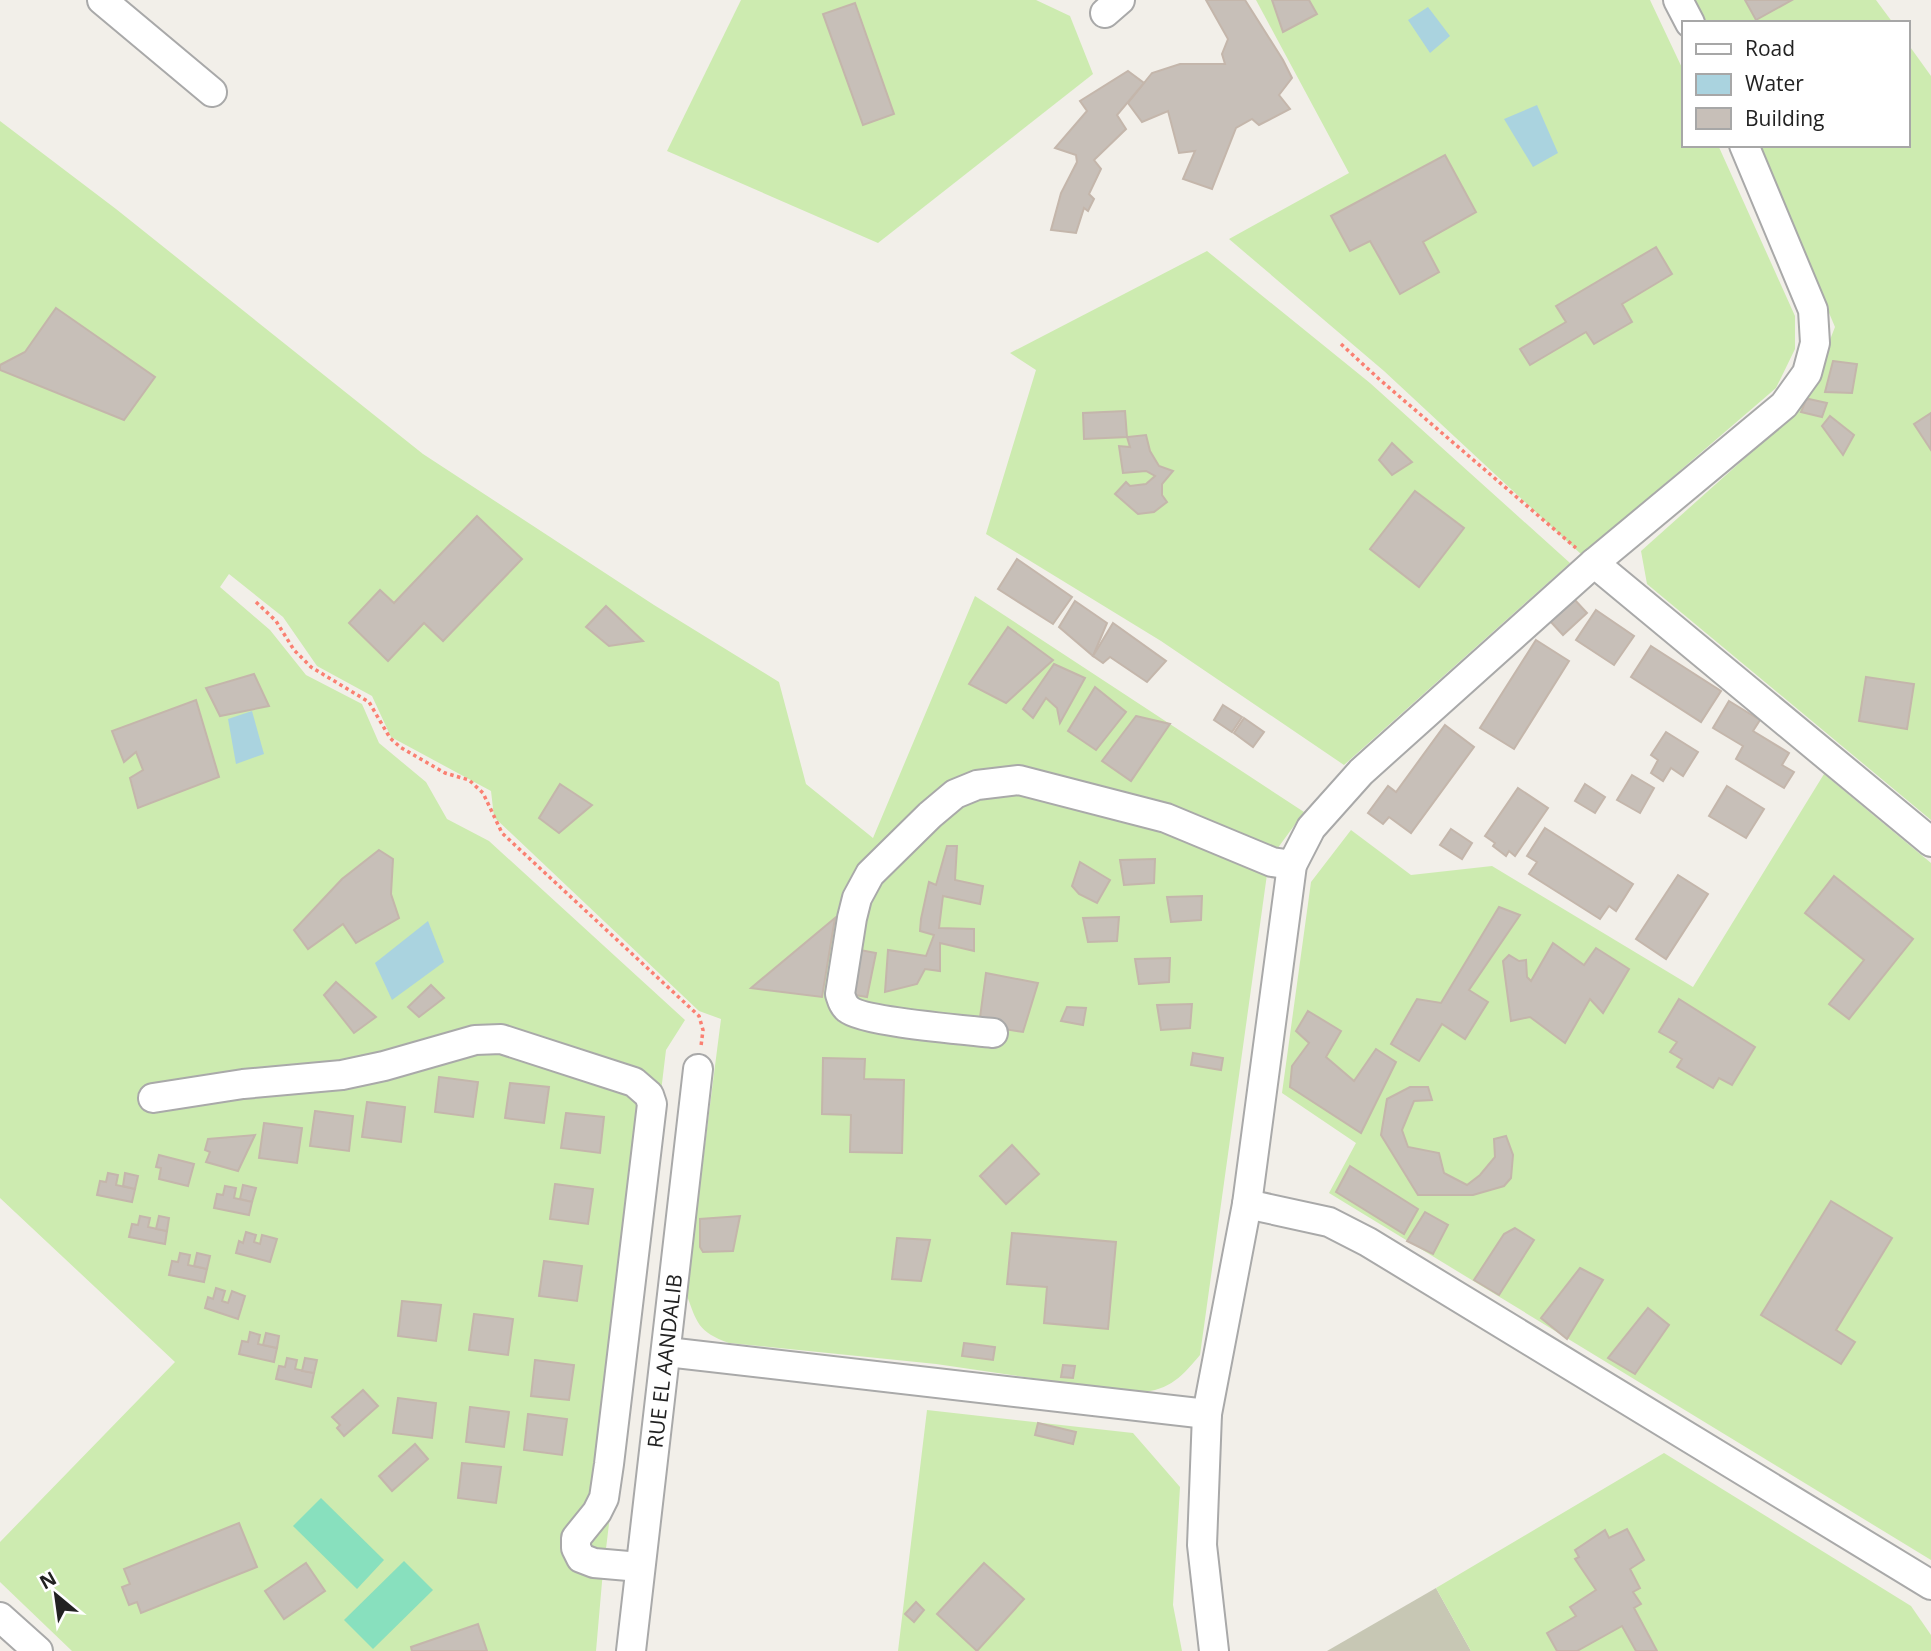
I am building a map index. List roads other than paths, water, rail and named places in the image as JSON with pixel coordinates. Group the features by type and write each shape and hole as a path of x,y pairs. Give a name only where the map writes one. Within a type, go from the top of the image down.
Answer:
{"street":[{"path":"102,0 212,92"},
{"path":"1678,0 1689,21"},
{"path":"1214,1651 1202,1545 1207,1414 1247,1204 1292,865 1311,828 1361,772 1594,563 1784,405 1807,373 1815,343 1814,310 1745,147"},
{"path":"1594,563 1931,842"},
{"path":"993,1033 864,1015 849,1010 842,1002 840,994 857,898 870,874 955,794 977,785 1019,780 1167,818 1261,858 1292,865"},
{"path":"153,1098 243,1084 342,1075 490,1038 501,1039 634,1082 643,1088 652,1104 604,1498 597,1512 576,1538 576,1548 581,1558 594,1563 640,1567"},
{"name":"RUE EL AANDALIB","path":"631,1651 698,1069"},
{"path":"1247,1204 1329,1222 1368,1242 1931,1584"},
{"path":"667,1352 1207,1414"},
{"path":"0,1617 38,1651"}],"water":[{"path":"1428,7 1450,36 1430,53 1408,20"},
{"path":"1537,105 1558,153 1533,167 1504,119"},
{"path":"252,711 264,754 236,764 228,719"},
{"path":"428,921 444,962 392,1000 375,963"}]}
